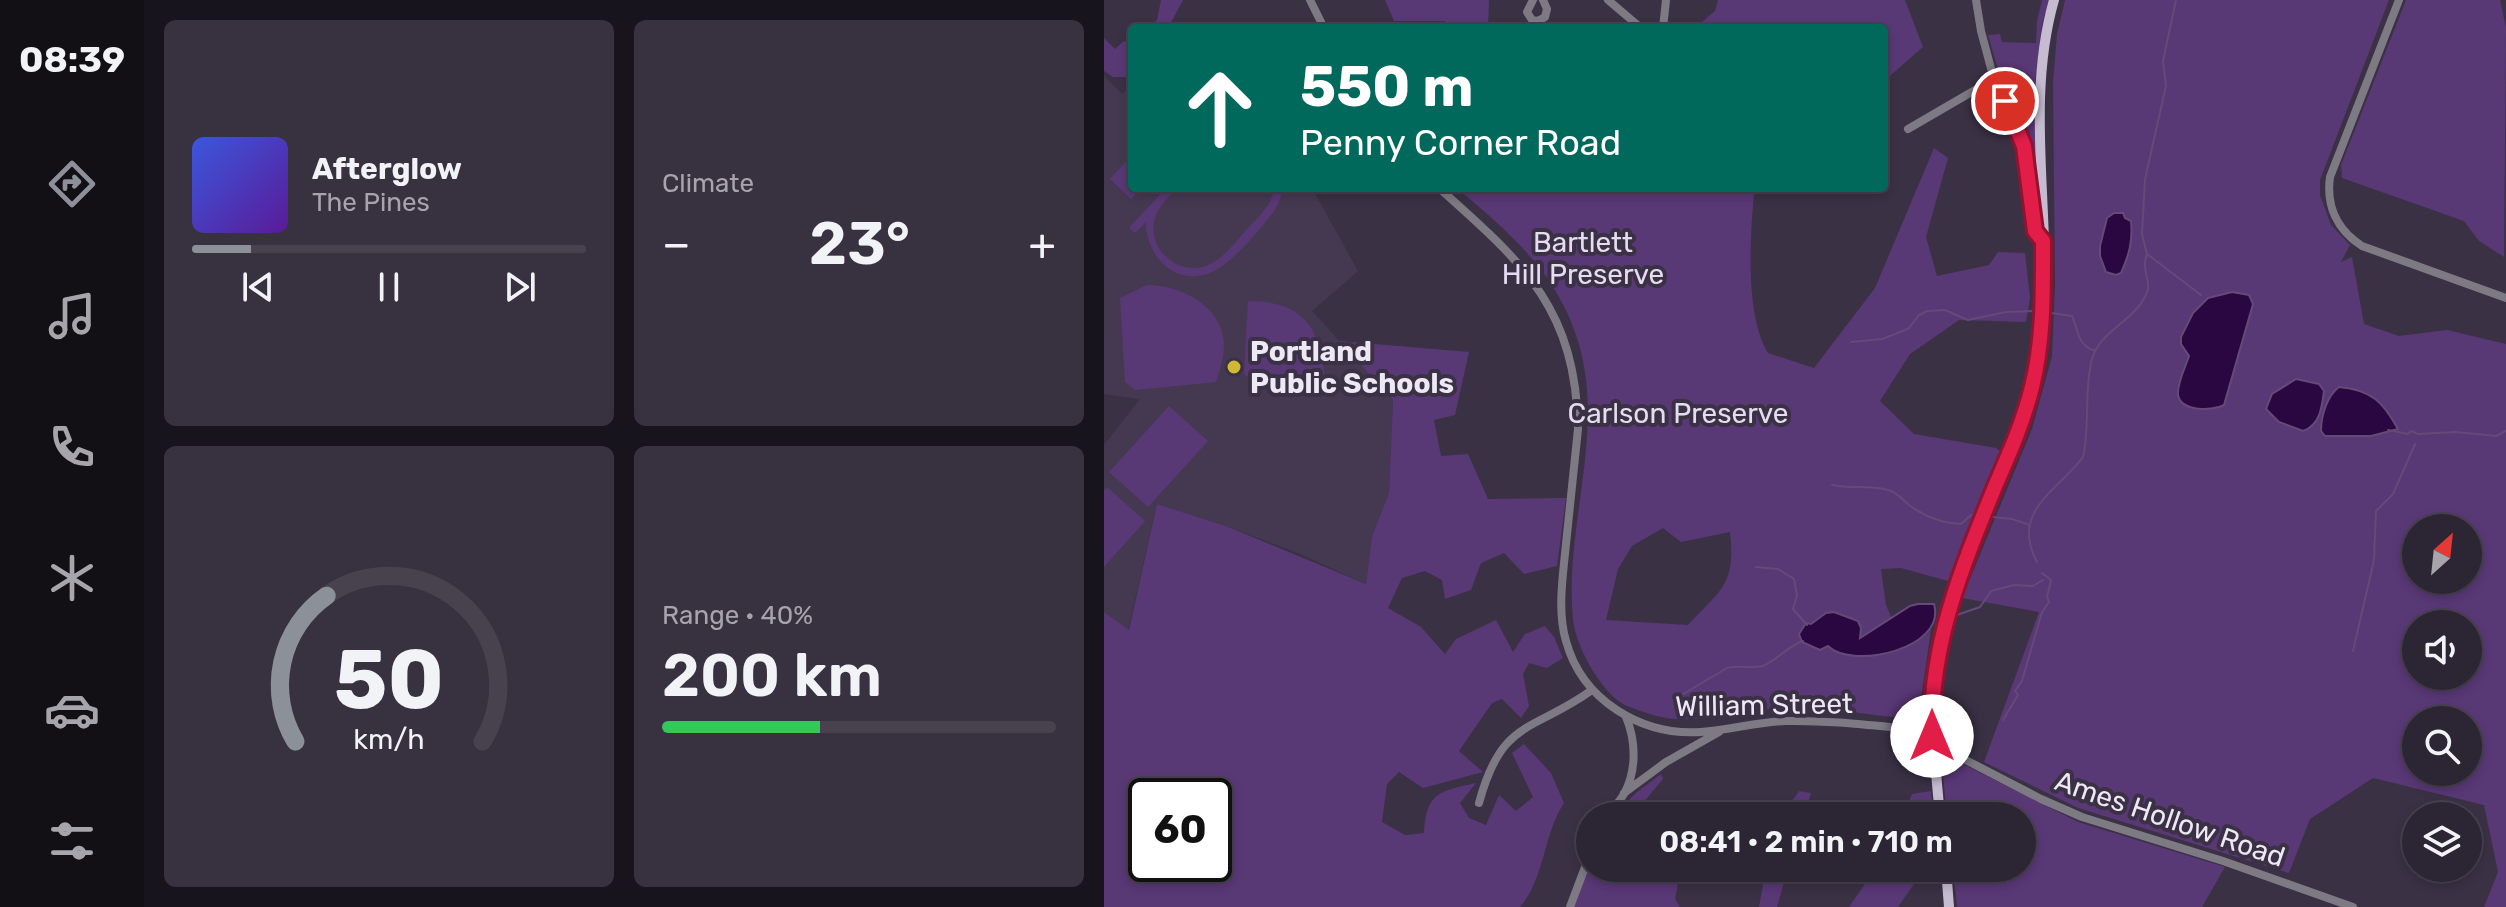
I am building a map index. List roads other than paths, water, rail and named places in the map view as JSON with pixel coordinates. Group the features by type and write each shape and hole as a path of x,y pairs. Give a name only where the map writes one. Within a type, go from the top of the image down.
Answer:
{"main road":[{"path":"1939,802 1932,731 1933,683 1942,628 1958,578 2011,449 2032,388 2042,333 2041,85 2046,31 2054,0"},
{"path":"1947,882 1949,907"}],"street":[{"path":"1310,0 1322,24"},
{"path":"1533,0 1527,12 1532,20 1538,21 1545,17 1547,9 1543,0"},
{"path":"1608,0 1636,24"},
{"path":"1663,24 1666,0"},
{"path":"1976,0 1994,79 2024,146 2035,231 2043,241"},
{"path":"2399,0 2330,177 2333,213 2342,229 2362,246 2506,298"},
{"path":"1908,129 1994,79"},
{"name":"William Street","path":"1443,192 1494,239 1541,291 1560,328 1572,365 1578,429 1562,608 1567,646 1575,666 1592,690 1605,703 1626,716 1647,726 1667,730 1697,732 1783,721 1838,722 1932,731"},
{"path":"1479,803 1487,773 1502,747 1522,728 1592,690"},
{"path":"1618,802 1624,793 1634,753 1633,735 1626,716"},
{"path":"1624,793 1674,757 1723,729"},
{"name":"Ames Hollow Road","path":"1933,743 2082,817 2223,861 2353,907"},
{"path":"1570,907 1579,882"}],"waterway":[{"path":"2176,0 2163,61 2166,86 2145,179 2142,234 2147,254 2201,295"},
{"path":"2037,562 2030,544 2029,529 2033,516 2050,492 2083,457 2092,359 2102,341 2146,295 2147,254"},
{"path":"1851,342 1882,339 1903,331 1927,311 1945,310 1968,320 2006,312 2034,311"},
{"path":"2051,313 2072,316 2081,341 2095,351"},
{"path":"2388,430 2408,434 2411,431 2418,434 2456,432 2496,436 2506,431"},
{"path":"2353,651 2374,560 2376,511 2393,494 2415,444"},
{"path":"1832,485 1891,491 1921,513 1947,522 1961,524 1971,515 1978,515"},
{"path":"1993,517 2030,525"},
{"path":"1756,567 1778,569 1794,579 1797,595 1793,609 1807,625"},
{"path":"2003,720 2018,695 2015,691 2022,681 2042,612 2049,602 2047,597 2051,580 2042,573"},
{"path":"1954,616 1980,607 1991,591 2014,585 2033,586 2043,580"},
{"path":"1673,700 1727,668 1762,666 1803,641"}],"place":[{"name":"Portland Public Schools","path":"1234,367"}],"park label":[{"name":"Bartlett Hill Preserve","path":"1583,258"},
{"name":"Carlson Preserve","path":"1678,413"}]}
